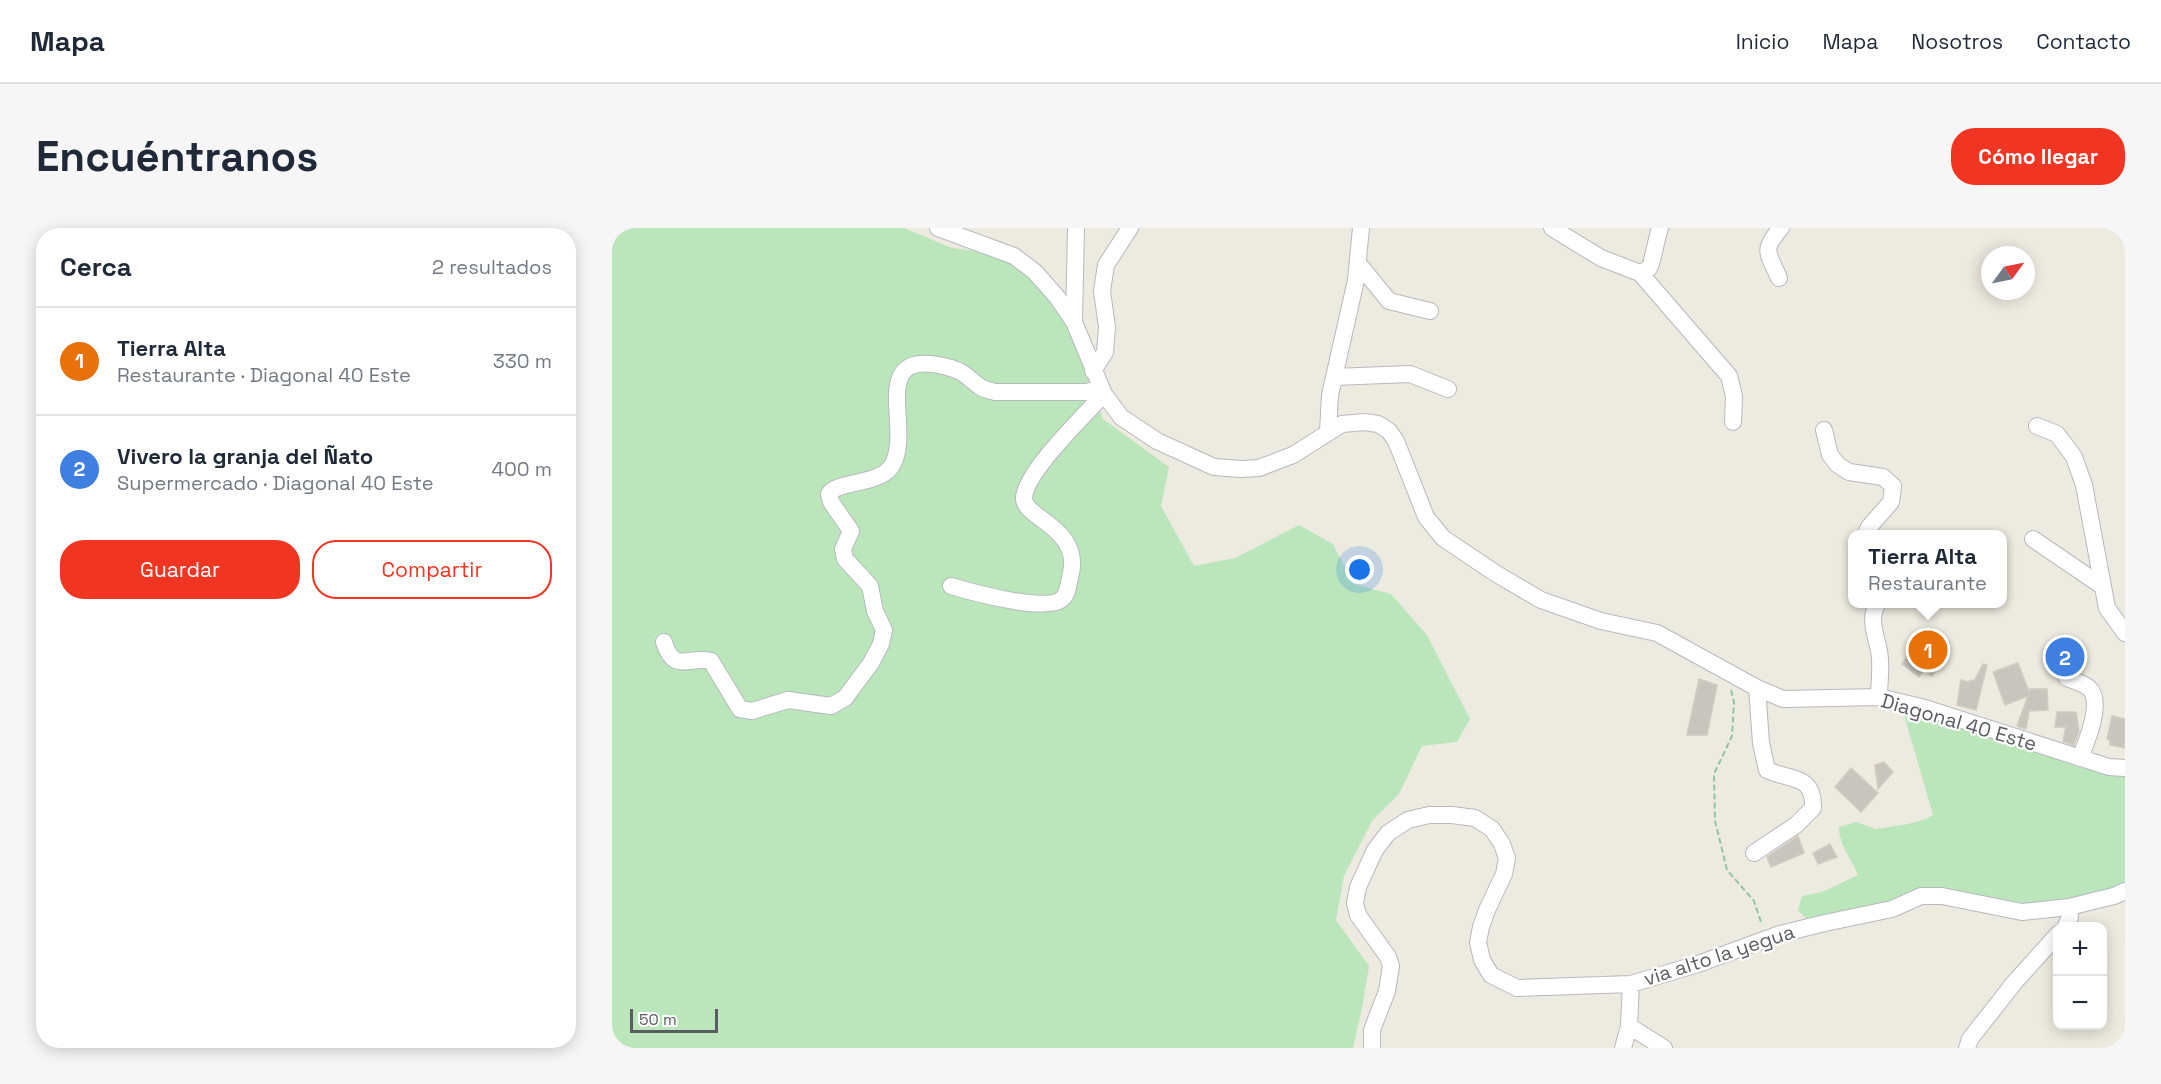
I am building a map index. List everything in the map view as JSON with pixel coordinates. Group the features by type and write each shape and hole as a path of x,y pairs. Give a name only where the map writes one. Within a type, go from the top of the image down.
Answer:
{"street":[{"name":"Diagonal 40 Este","path":"938,228 1014,256 1035,272 1057,297 1074,322 1099,384 1121,417 1158,441 1214,467 1259,468 1293,455 1342,424 1365,422 1378,424 1389,431 1396,441 1426,517 1443,538 1541,600 1601,621 1657,633 1757,688 1783,699 1879,698 1925,708 2109,767 2125,768"},
{"path":"1074,322 1076,228"},
{"path":"951,586 1012,601 1051,604 1064,597 1068,590 1073,562 1069,548 1055,528 1028,510 1024,494 1035,471 1099,384 1107,327 1102,291 1106,265 1130,228"},
{"path":"1328,432 1330,395 1359,263 1361,228"},
{"path":"1552,228 1601,258 1640,273 1729,376 1734,396 1732,422"},
{"path":"1640,273 1648,269 1652,262 1660,228"},
{"path":"1779,278 1767,250 1769,242 1781,228"},
{"path":"1359,263 1389,301 1430,311"},
{"path":"664,642 670,657 677,662 711,661 740,709 746,711 788,700 831,706 839,702 872,663 881,644 884,630 875,611 870,586 845,559 843,549 851,531 831,502 829,494 835,488 871,480 884,474 891,467 897,448 899,382 905,370 913,364 934,364 960,372 982,388 995,392 1088,392 1099,384"},
{"path":"1334,377 1410,374 1448,389"},
{"path":"2037,426 2057,434 2074,457 2084,485 2107,608 2125,633"},
{"path":"1824,430 1830,455 1838,465 1849,472 1883,477 1893,486 1891,502 1868,530"},
{"path":"2033,539 2102,586"},
{"path":"1875,608 1873,630 1880,654 1879,698"},
{"path":"2059,653 2067,678 2090,689 2093,696 2093,721 2080,758"},
{"path":"1754,853 1796,825 1813,808 1813,795 1809,787 1797,780 1778,776 1767,770 1761,743 1757,688"},
{"name":"via alto la yegua","path":"1371,1048 1372,1030 1387,991 1391,966 1388,957 1358,915 1355,903 1358,887 1375,850 1388,833 1408,820 1429,815 1475,819 1492,829 1502,844 1508,858 1504,874 1487,910 1478,942 1482,960 1491,975 1517,988 1631,984 1698,964 1766,939 1825,923 1880,913 1921,896 1942,896 2022,912 2069,907 2125,891"},
{"path":"2068,922 2069,907"},
{"path":"1967,1048 1970,1038 2006,992 2053,940"},
{"path":"1623,1048 1629,1026 1631,984"},
{"path":"1629,1026 1664,1048"}],"path":[{"path":"1726,670 1734,702 1732,736 1714,774 1715,821 1727,870 1754,901 1766,939"}],"green space":[{"path":"612,228 904,228 952,248 1005,259 1034,282 1069,326 1083,358 1103,419 1169,467 1161,506 1194,566 1235,558 1299,525 1333,544 1353,584 1391,594 1427,635 1470,719 1457,742 1422,746 1399,794 1372,821 1344,876 1336,920 1369,966 1353,1048 612,1048"},
{"path":"1902,708 2125,773 2125,884 2097,894 2032,905 1993,901 1893,905 1806,919 1798,910 1802,896 1822,892 1858,875 1843,846 1839,827 1856,822 1876,829 1908,824 1933,815"}],"building":[{"path":"1927,628 1929,630 1931,628 1949,642 1938,658 1941,661 1932,676 1924,670 1919,677 1902,664"},
{"path":"2018,663 2029,692 2030,689 2047,689 2048,710 2029,711 2026,729 2017,726 2028,696 2005,705 1993,672"},
{"path":"1983,664 1987,665 1976,710 1957,705 1961,680 1974,681"},
{"path":"1699,679 1717,685 1707,735 1687,735"},
{"path":"2057,712 2076,712 2079,731 2074,745 2063,741 2066,727 2055,727"},
{"path":"2112,716 2125,719 2125,748 2110,745 2110,740 2107,739"},
{"path":"1884,762 1893,772 1878,789 1875,765"},
{"path":"1851,768 1878,793 1861,812 1835,787"},
{"path":"1798,836 1804,853 1771,867 1767,857"},
{"path":"1830,844 1837,857 1818,864 1813,853"}],"place":[{"name":"Tierra Alta","path":"1928,650"},
{"name":"Vivero la granja del Ñato","path":"2065,657"}]}
